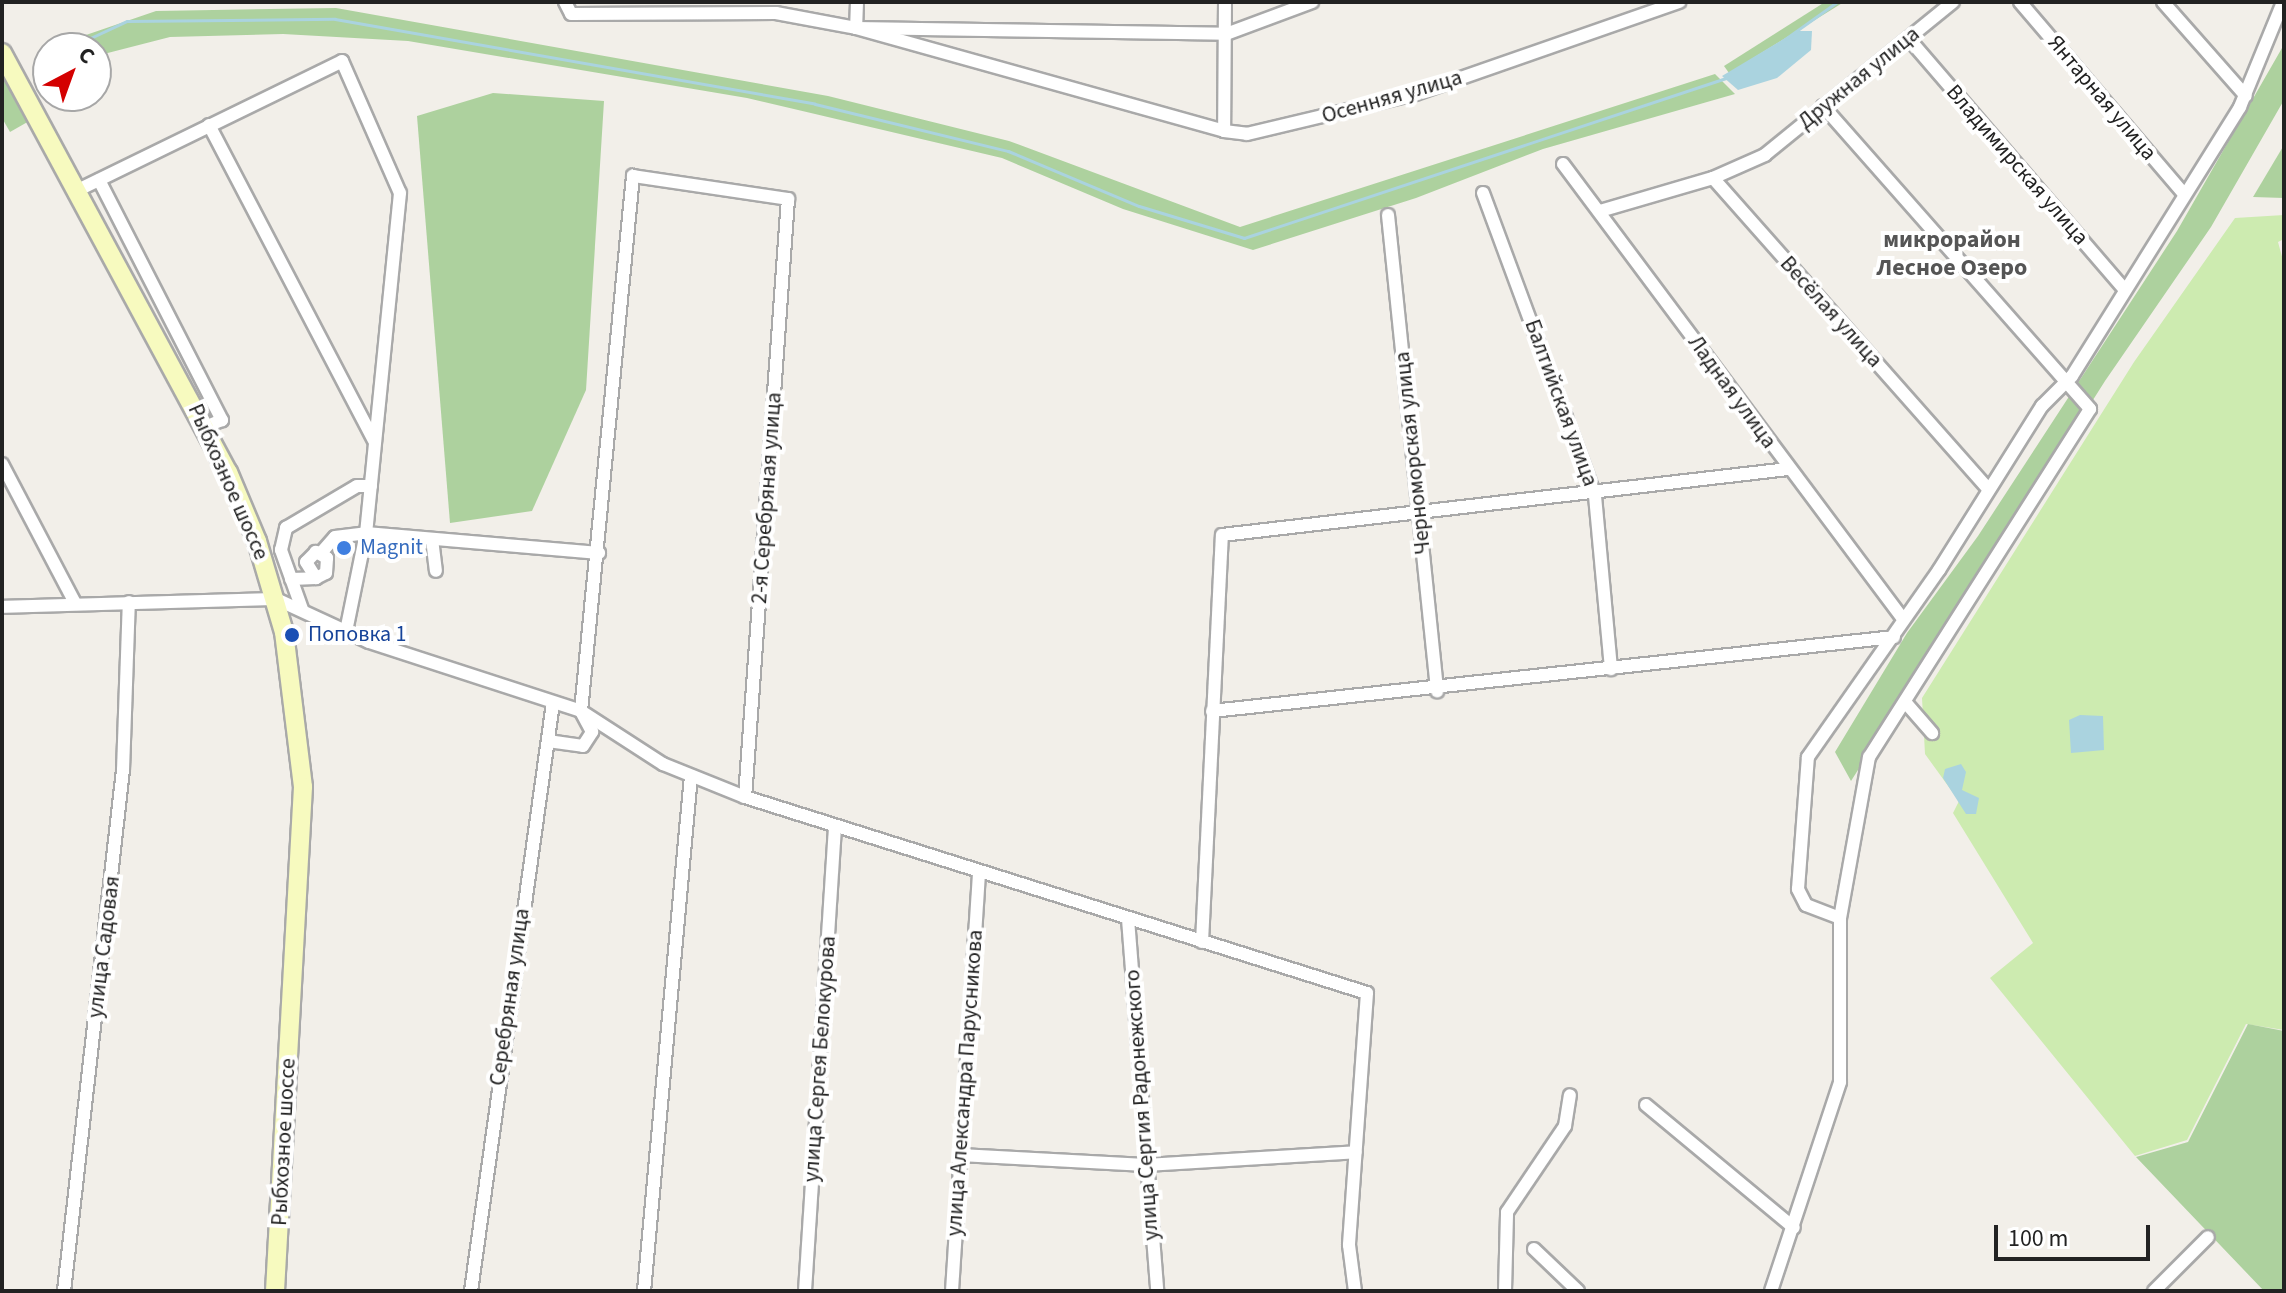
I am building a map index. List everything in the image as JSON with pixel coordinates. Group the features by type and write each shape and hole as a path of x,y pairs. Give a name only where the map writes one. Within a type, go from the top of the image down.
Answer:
{"street":[{"path":"565,2 571,14 776,13 856,28 1226,34 1312,2"},
{"path":"856,28 857,2"},
{"path":"1224,131 1225,2"},
{"name":"Осенняя улица","path":"856,28 1224,131 1247,134 1415,94 1679,2"},
{"name":"Дружная улица","path":"1713,178 1765,155 1953,2"},
{"name":"Янтарная улица","path":"2020,2 2184,194"},
{"path":"2163,2 2246,96"},
{"path":"1840,918 1806,905 1798,889 1808,757 1894,637 2042,406 2067,383 2246,96 2283,2"},
{"name":"Владимирская улица","path":"1909,39 2125,290"},
{"name":"Рыбхозное шоссе","path":"2,53 205,427 252,527 276,599 303,787 275,1291"},
{"path":"76,191 342,61 400,193 366,533 346,631"},
{"path":"1771,1291 1840,1082 1840,918 1869,757 2090,409 1823,106"},
{"path":"209,125 375,443"},
{"name":"Ладная улица","path":"1563,164 1903,619"},
{"name":"2-я Серебряная улица","path":"599,553 633,176 788,199 745,797"},
{"path":"1600,211 1713,178"},
{"name":"Весёлая улица","path":"1713,178 1987,488"},
{"path":"99,180 222,420 205,427"},
{"name":"Балтийская улица","path":"1483,193 1595,496 1611,669"},
{"name":"Черноморская улица","path":"1388,215 1437,691"},
{"path":"2,464 75,603"},
{"path":"1202,942 1222,535 1595,496 1788,469"},
{"path":"302,609 281,550 286,528 357,486 371,486"},
{"path":"291,579 316,578 328,568 321,553 335,537 366,533 599,553 581,711 592,726 583,746 548,741"},
{"path":"432,539 436,571"},
{"path":"2,607 276,599 346,631 581,711 691,776 745,797 979,875 1367,993 1349,1245 1355,1291"},
{"name":"улица Садовая","path":"64,1291 122,785 129,602"},
{"path":"1212,711 1437,691 1894,637"},
{"name":"Серебряная улица","path":"471,1291 553,703"},
{"path":"1906,703 1932,733"},
{"path":"644,1291 691,776"},
{"name":"улица Сергея Белокурова","path":"805,1291 835,827"},
{"name":"улица Александра Парусникова","path":"952,1291 979,875"},
{"name":"улица Сергия Радонежского","path":"1128,919 1157,1291"},
{"path":"1505,1291 1507,1212 1565,1126 1570,1095"},
{"path":"1646,1105 1794,1228"},
{"path":"960,1155 1146,1165 1356,1152"},
{"path":"2154,1291 2208,1237"},
{"path":"1534,1249 1578,1291"}],"green space":[{"path":"1825,2 1844,2 1729,73 1724,66"},
{"path":"336,8 828,96 1009,141 1240,227 1715,74 1735,94 1543,149 1416,198 1253,250 1123,209 1002,158 747,98 408,41 283,34 170,37 112,52 112,32 95,32 156,11"},
{"path":"2282,48 2284,100 2211,227 2105,381 1851,781 1835,752 1907,633 1978,536 2177,231"},
{"path":"2,68 31,120 10,132 2,118"},
{"path":"493,93 604,101 586,390 532,511 450,523 417,116"},
{"path":"2284,145 2284,198 2253,197"},
{"path":"2284,215 2284,239 2278,242 2284,264 2284,1030 2246,1024 2187,1140 2135,1156 1990,978 2033,943 1953,813 1959,801 1925,754 1922,698 2134,362 2235,218"},
{"path":"2248,1024 2284,1031 2284,1291 2264,1291 2136,1157 2188,1142"}],"water":[{"path":"1797,31 1812,31 1811,50 1777,78 1738,90 1722,76"},
{"path":"2080,715 2103,716 2104,750 2071,753 2069,720"},
{"path":"1961,764 1966,772 1962,790 1979,798 1976,814 1966,814 1943,778 1945,769"}],"waterway":[{"path":"1775,46 1837,2"},
{"path":"103,32 127,21 335,19 815,104 1008,151 1139,206 1244,238 1729,77"}],"place":[{"name":"Magnit","path":"344,548"},
{"name":"Поповка 1","path":"292,635"}],"district":[{"name":"микрорайон Лесное Озеро","path":"1952,254"}]}
